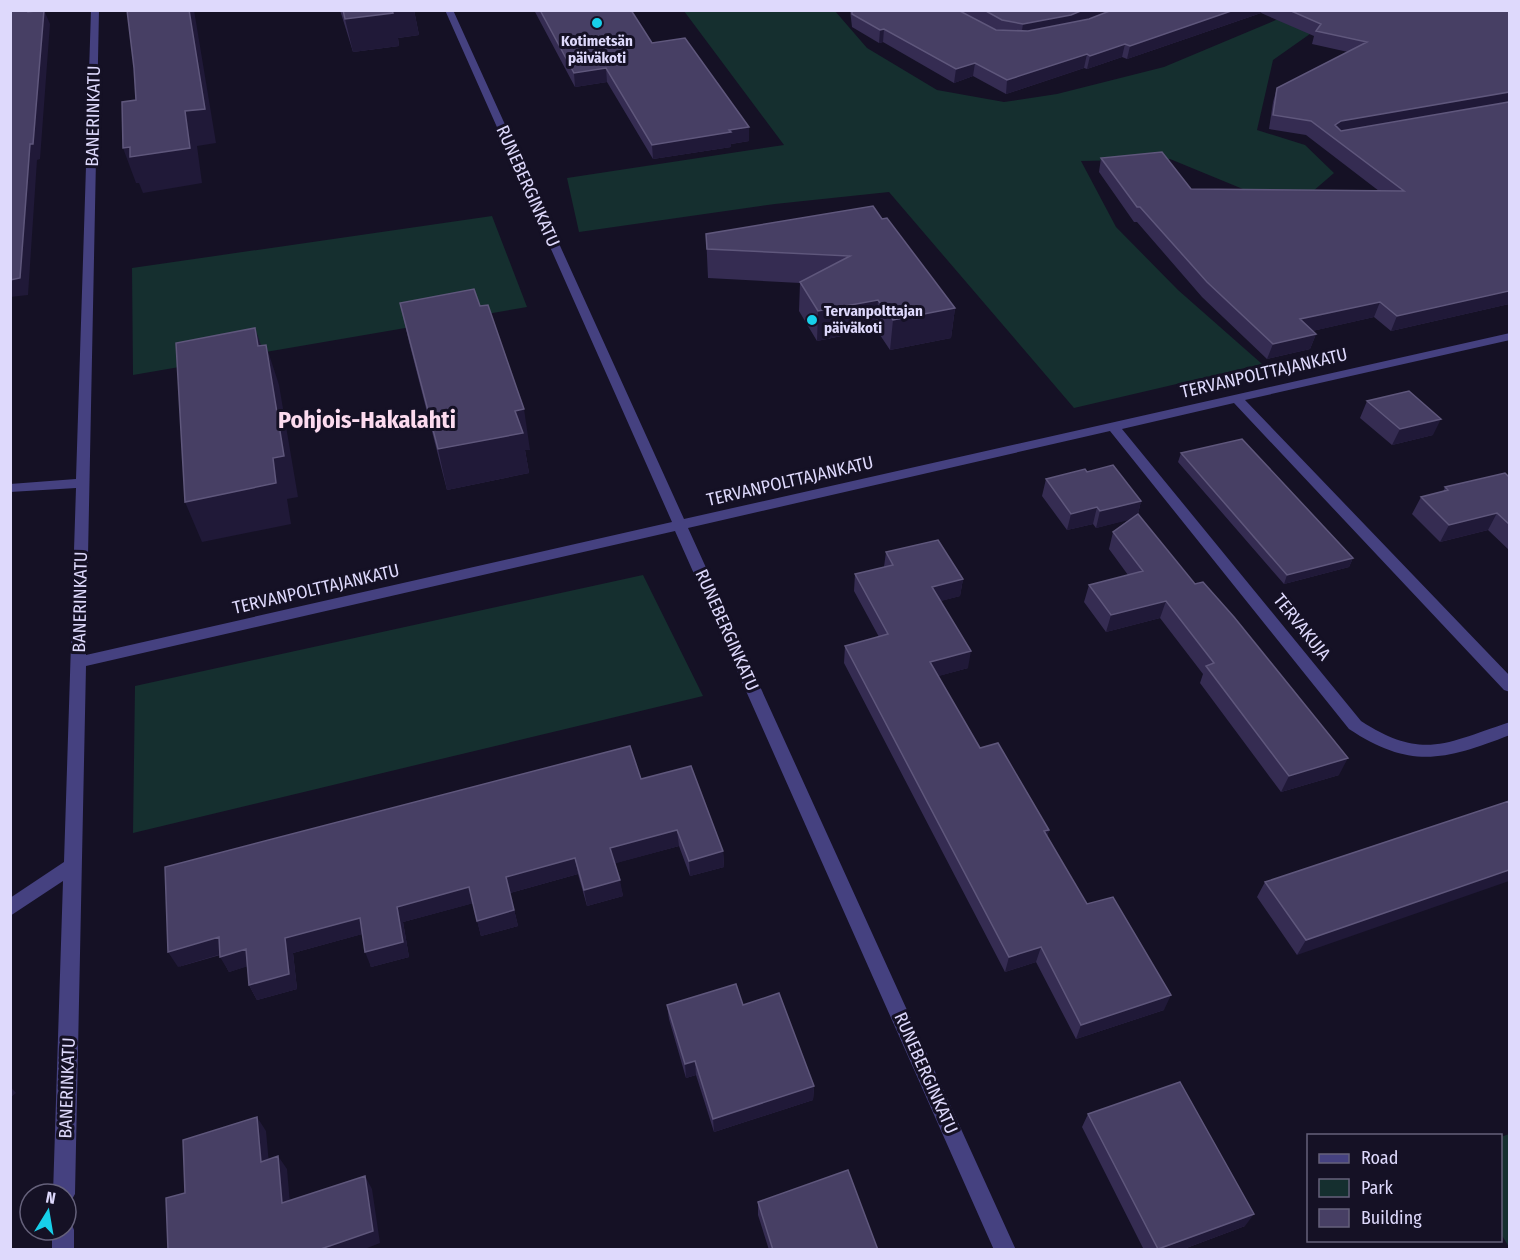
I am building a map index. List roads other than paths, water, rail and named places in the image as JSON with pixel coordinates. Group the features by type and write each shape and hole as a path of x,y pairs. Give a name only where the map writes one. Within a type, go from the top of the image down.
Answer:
{"street":[{"name":"BANERINKATU","path":"64,1182 95,10"},
{"name":"RUNEBERGINKATU","path":"449,10 1005,1250"},
{"name":"TERVANPOLTTAJANKATU","path":"78,662 1509,336"},
{"path":"1236,398 1509,686"},
{"name":"TERVAKUJA","path":"1113,426 1355,725 1376,740 1406,752 1431,752 1471,744 1509,728"},
{"path":"10,488 83,483"},
{"path":"10,908 73,865"}],"place":[{"name":"Kotimetsän päiväkoti","path":"597,23"},
{"name":"Tervanpolttajan päiväkoti","path":"812,320"}],"district":[{"name":"Pohjois-Hakalahti","path":"367,420"}]}
